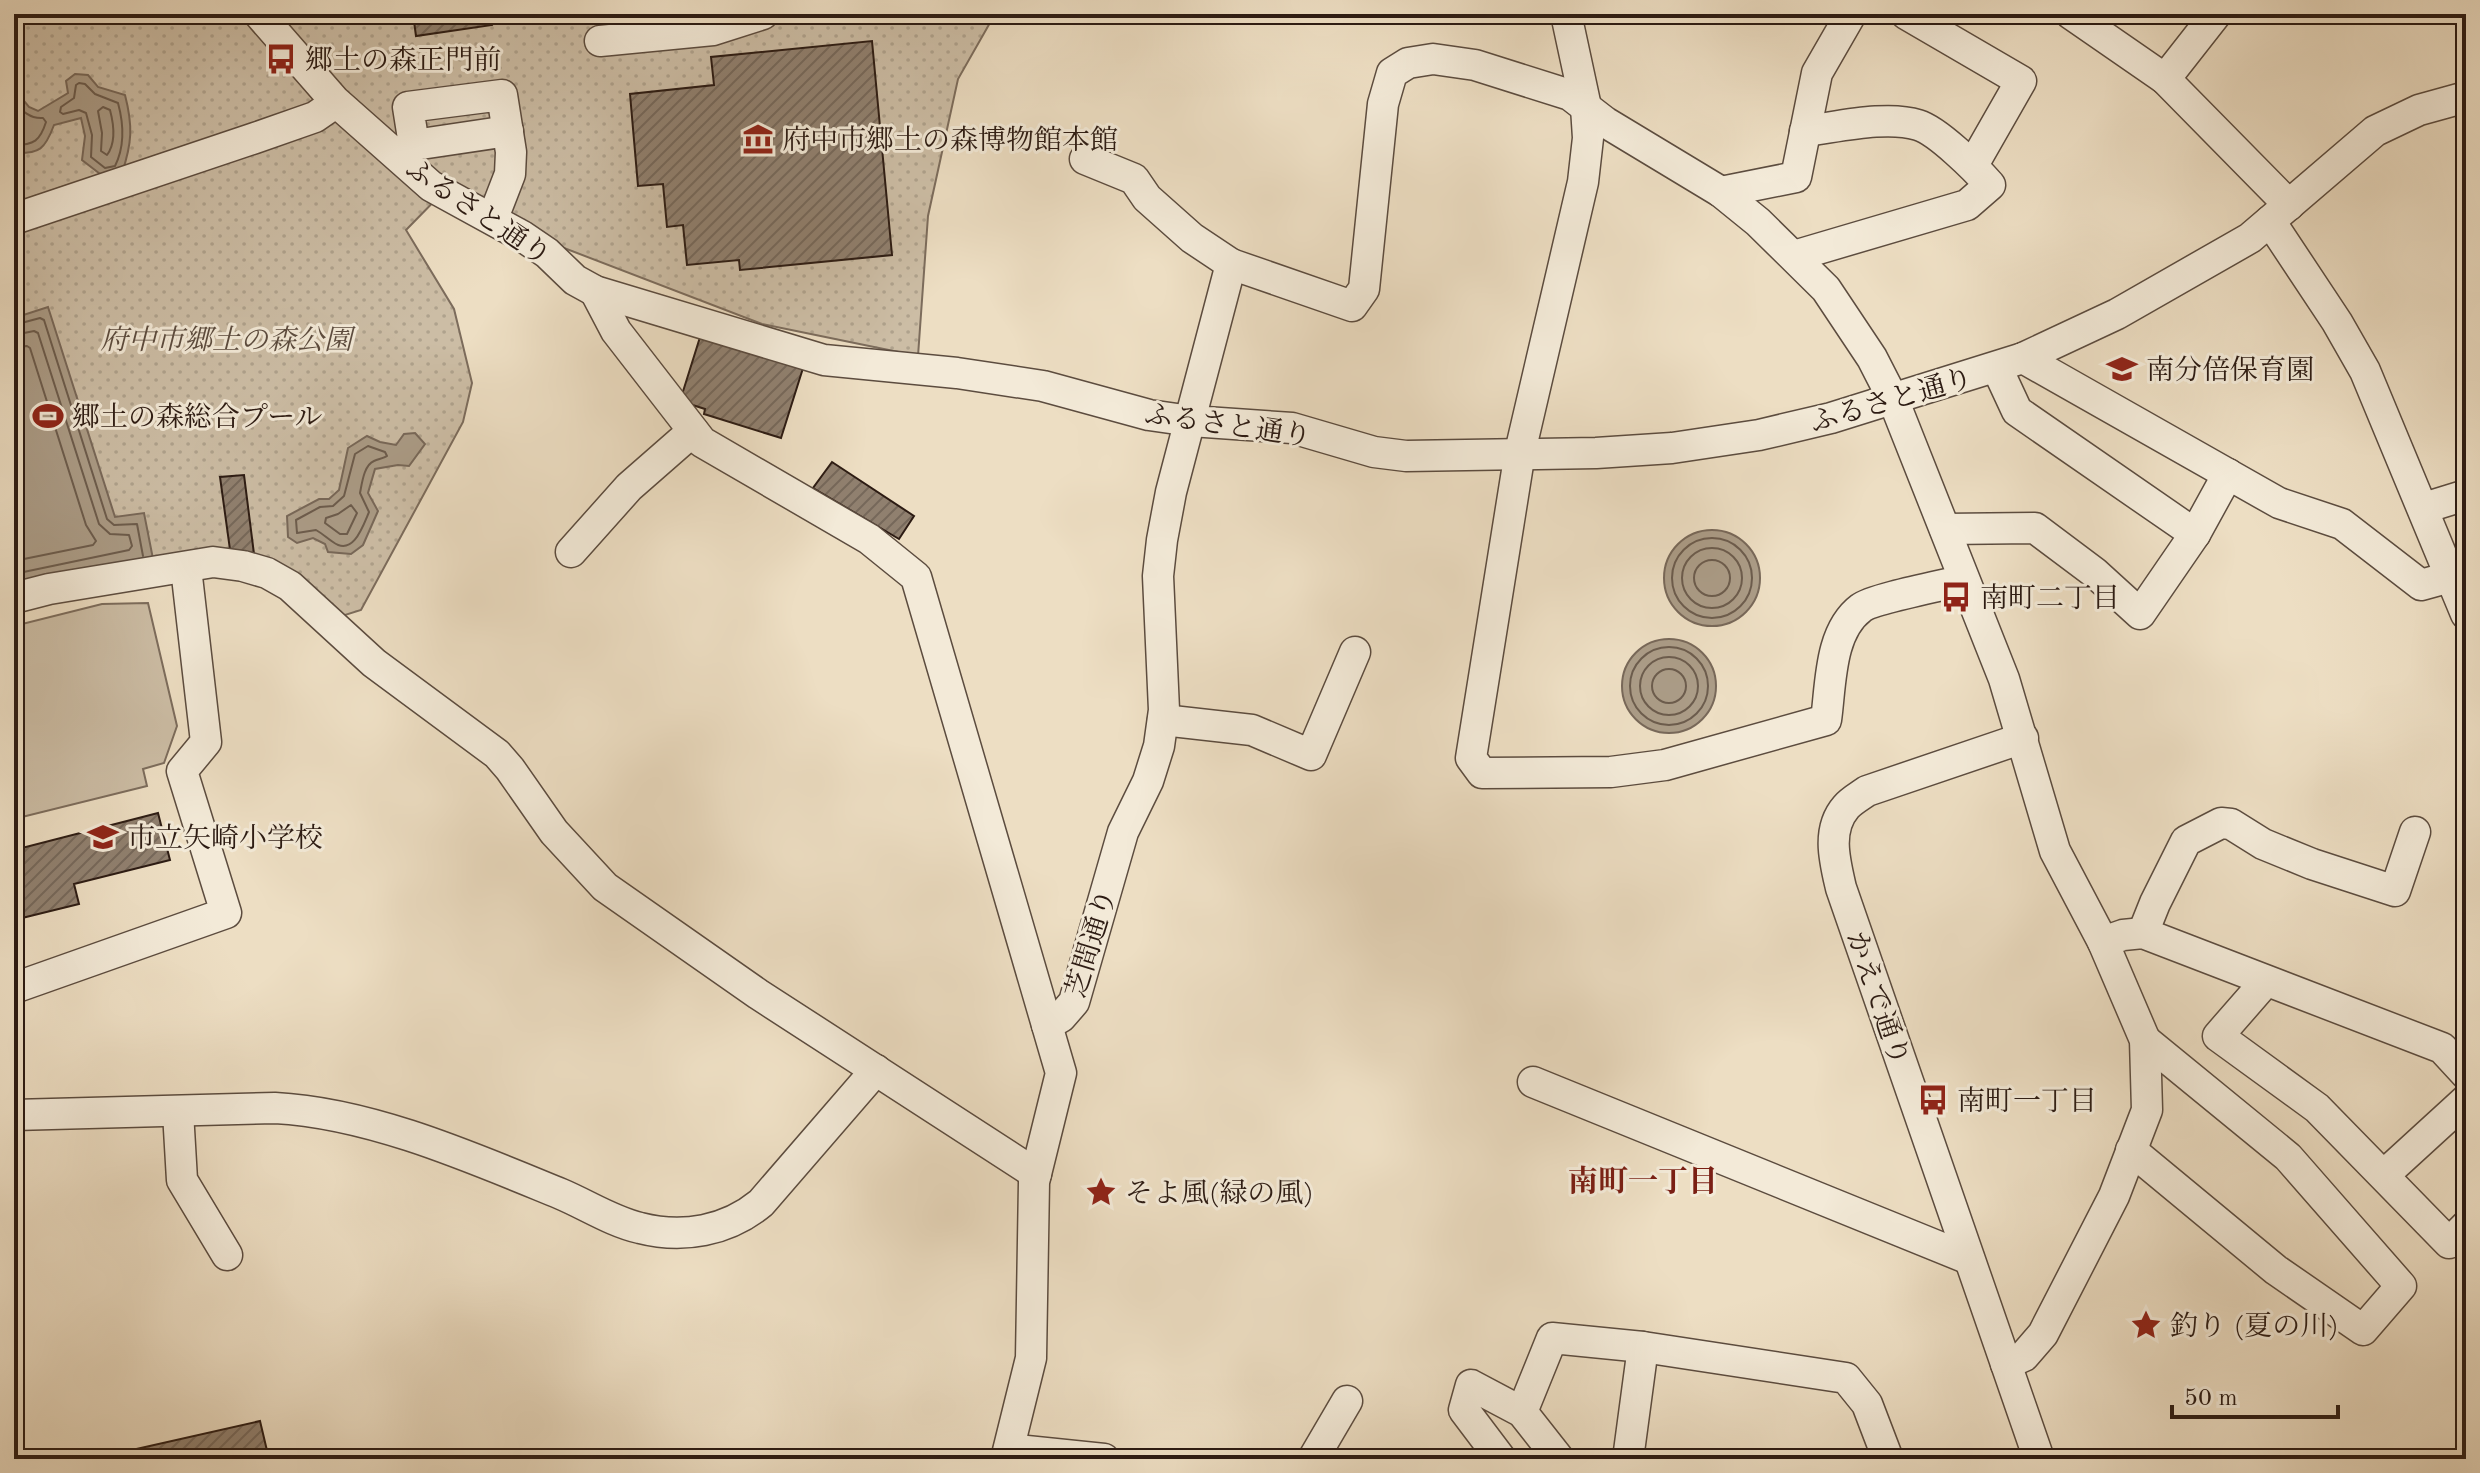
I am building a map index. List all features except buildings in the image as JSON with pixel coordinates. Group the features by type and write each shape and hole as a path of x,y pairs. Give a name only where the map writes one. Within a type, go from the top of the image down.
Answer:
{"street":[{"name":"ふるさと通り","path":"259,14 321,87 404,149 431,186 493,218 547,253 575,280 595,291 824,360 957,373 1043,386 1149,415 1292,428 1374,452 1406,456 1596,453 1672,448 1759,435 1831,418 2010,363 2117,314 2250,238 2375,131 2419,110 2466,97"},
{"path":"600,41 713,30 763,14"},
{"path":"1566,14 1586,107 1588,138 1583,182 1520,452 1471,758 1482,773 1611,772 1665,765 1826,720 1835,652 1846,624 1862,607 1964,580"},
{"path":"1721,192 1796,177 1817,73 1851,14"},
{"path":"1906,14 2021,81 1973,165"},
{"path":"2165,79 2216,14"},
{"path":"2081,17 2165,79 2279,213 2365,371 2466,614"},
{"path":"1085,159 1134,179 1147,198 1192,238 1231,264 1352,306 1364,289 1383,104 1392,73 1408,63 1433,59 1475,65 1570,95 1605,122 1721,192 1794,256 1826,289 1872,358 1893,399 2004,679 2055,851 2103,942 2145,1040 2147,1110 2114,1196 2043,1334 2024,1356 2006,1364"},
{"path":"404,149 408,107 502,95 511,152 510,174 493,218"},
{"path":"14,219 315,117 328,108"},
{"path":"1794,256 1967,205 1990,185 1973,165 1921,125 1893,121 1805,131"},
{"name":"芝間通り","path":"1008,1454 1031,1358 1036,1174 1061,1073 1047,1025 1061,1017 1074,1002 1123,832 1148,781 1159,746 1163,720 1163,672 1158,576 1171,492 1231,264"},
{"path":"595,291 616,331 702,442 869,539 916,577 1047,1025"},
{"path":"2010,363 2279,503 2342,524 2421,585 2450,577"},
{"path":"2010,363 2017,411 2195,534"},
{"path":"571,552 629,487 693,431"},
{"path":"1945,529 2035,528 2095,573 2140,614 2195,534 2228,474"},
{"path":"2424,508 2466,495"},
{"path":"14,598 49,589 213,562 267,573 290,586 374,663 497,754 554,832 605,887 758,994 1036,1174"},
{"path":"14,988 226,913 182,771 206,742 186,568"},
{"path":"1163,720 1252,730 1311,755 1355,652"},
{"name":"かえで通り","path":"2023,738 1867,791 1845,807 1834,830 1834,855 1841,888 2039,1459"},
{"path":"2143,933 2186,841 2221,823 2231,824 2263,844 2312,864 2395,891 2415,832"},
{"path":"2103,942 2123,935 2143,933 2442,1048 2466,1074"},
{"path":"2266,981 2218,1036 2317,1108 2384,1175 2458,1234"},
{"path":"2131,1150 2276,1270 2363,1330 2401,1286 2288,1157 2145,1040"},
{"path":"14,1115 303,1109 397,1132 509,1173 638,1228 697,1232 724,1226 744,1217 761,1203 876,1070"},
{"path":"1533,1082 1969,1259"},
{"path":"2384,1175 2466,1100"},
{"path":"178,1112 182,1180 227,1255"},
{"path":"1522,1412 1552,1338 1643,1347 1846,1378 1867,1404 1888,1459"},
{"path":"1628,1459 1643,1347"},
{"path":"1501,1459 1464,1410 1471,1385 1522,1412 1559,1459"},
{"path":"1313,1459 1347,1401"},
{"path":"1008,1454 1104,1459"}],"green space":[{"name":"府中市郷土の森公園","path":"14,14 995,14 958,79 928,216 918,356 762,324 538,238 450,185 406,230 454,309 472,383 463,422 361,610 342,616 271,562 14,594"},
{"path":"148,603 177,726 164,763 143,769 147,786 14,819 14,626 102,604"}],"water":[{"path":"75,74 88,75 98,87 125,95 130,134 122,173 104,177 82,160 85,136 81,118 54,125 48,140 36,151 14,153 14,89 29,107 38,111 68,93 66,81"},
{"name":"郷土の森総合プール","path":"48,307 115,517 144,513 154,564 14,592 14,318"},
{"path":"415,433 425,444 409,466 375,469 368,493 378,511 363,545 351,554 328,552 325,544 313,538 297,543 288,537 287,516 319,499 329,499 339,490 348,448 367,436 396,445 404,434"},
{"path":"1712,530 1730,534 1746,544 1756,560 1760,578 1756,596 1746,612 1730,622 1712,626 1694,622 1678,612 1668,596 1664,578 1668,560 1678,544 1694,534"},
{"path":"1669,639 1687,642 1702,653 1713,668 1716,686 1713,704 1702,719 1687,730 1669,733 1651,730 1636,719 1625,704 1622,686 1625,668 1636,653 1651,642"}],"place":[{"name":"郷土の森正門前","path":"281,59"},
{"name":"府中市郷土の森博物館本館","path":"758,139"},
{"name":"南分倍保育園","path":"2122,369"},
{"name":"郷土の森総合プール","path":"48,416"},
{"name":"南町二丁目","path":"1956,597"},
{"name":"市立矢崎小学校","path":"103,837"},
{"name":"南町一丁目","path":"1933,1100"},
{"name":"そよ風(緑の風)","path":"1101,1192"},
{"name":"釣り (夏の川)","path":"2146,1325"}],"district":[{"name":"南町一丁目","path":"1643,1181"}]}
